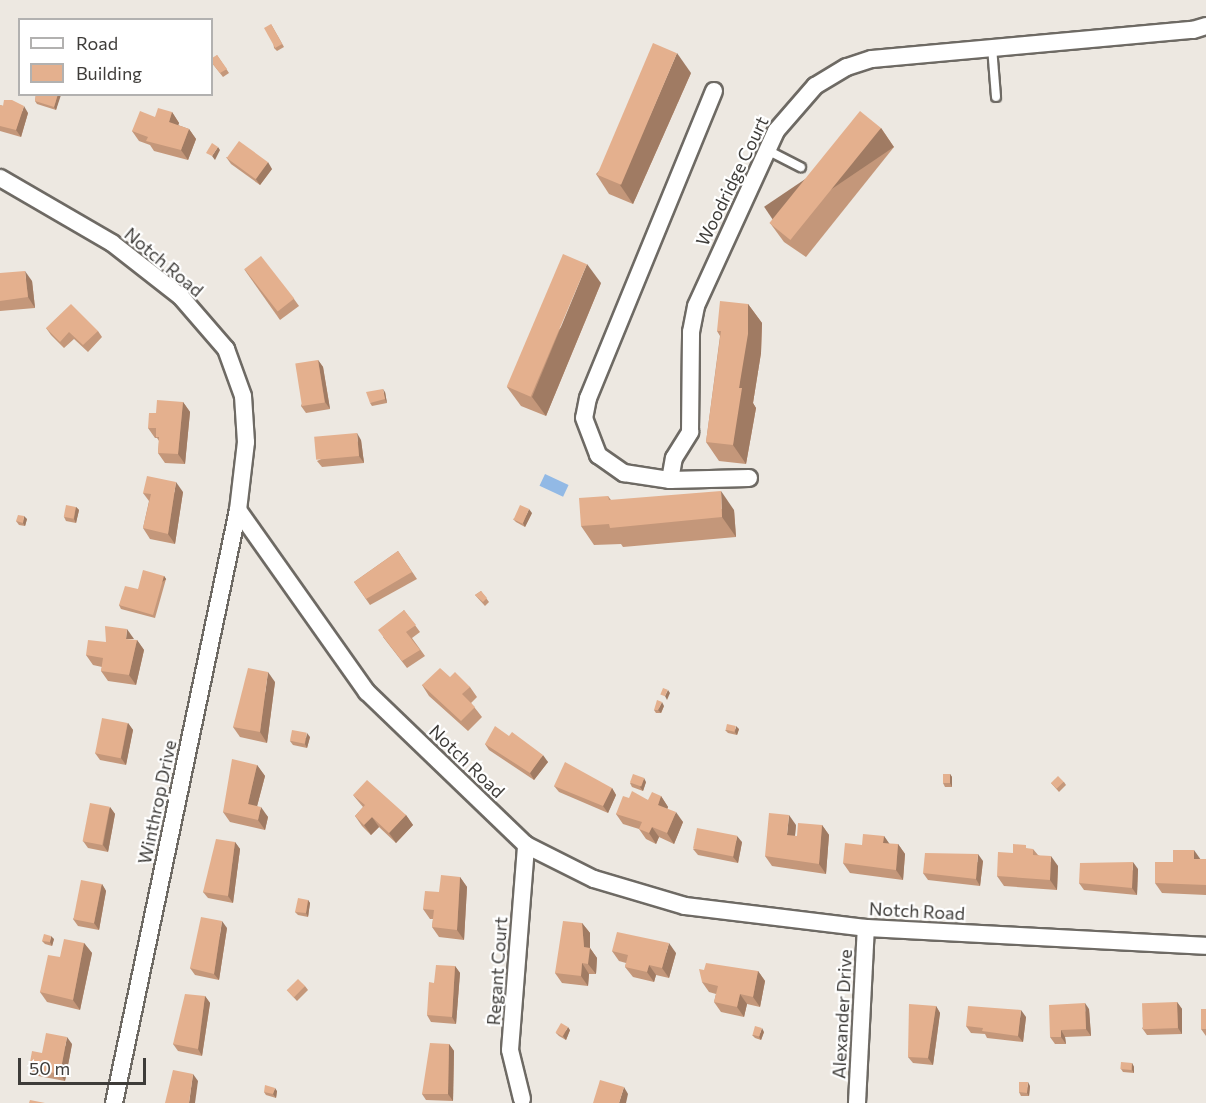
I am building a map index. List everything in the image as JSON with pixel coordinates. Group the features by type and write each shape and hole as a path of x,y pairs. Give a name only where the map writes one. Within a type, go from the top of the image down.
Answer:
{"street":[{"name":"Woodridge Court","path":"670,480 674,458 690,432 691,332 696,306 766,150 802,98 847,67 900,55 1193,30 1206,26"},
{"path":"714,91 585,410 591,444 610,465 642,478 670,480 749,478"},
{"name":"Notch Road","path":"0,178 112,243 181,297 226,349 243,396 246,442 238,510 367,692 526,845 594,879 685,906 866,928 1206,946"},
{"name":"Winthrop Drive","path":"114,1103 238,510"},
{"name":"Regant Court","path":"522,1099 510,1050 526,845"},
{"name":"Alexander Drive","path":"857,1103 866,928"}],"lane":[{"path":"992,48 996,97"},
{"path":"766,150 801,167"}],"water":[{"path":"545,474 569,485 563,497 540,486"}],"building":[{"path":"271,24 282,44 275,48 264,28"},
{"path":"653,43 677,53 621,185 597,175"},
{"path":"217,55 227,69 220,73 213,64 213,57"},
{"path":"36,96 57,96 54,107 35,101"},
{"path":"4,100 12,100 24,106 16,130 0,126 0,105 3,106"},
{"path":"158,108 172,112 169,122 189,129 181,150 146,141 148,137 132,131 140,111 155,117"},
{"path":"860,111 881,128 790,240 769,223"},
{"path":"239,141 268,162 256,179 227,158"},
{"path":"212,143 218,147 212,156 206,153"},
{"path":"563,254 587,264 531,397 507,387"},
{"path":"261,256 294,299 278,311 244,269"},
{"path":"25,271 28,297 0,301 0,273"},
{"path":"720,301 748,304 748,334 733,445 706,442 721,331 717,331"},
{"path":"71,304 98,331 83,345 69,332 60,342 46,328"},
{"path":"318,360 325,402 302,406 295,364"},
{"path":"383,389 385,399 370,403 366,392"},
{"path":"157,400 183,402 178,454 158,453 159,437 156,437 156,428 148,428 149,413 156,413"},
{"path":"357,433 359,456 316,460 314,437"},
{"path":"147,476 176,482 168,534 143,528 151,494 143,493"},
{"path":"721,491 722,517 610,528 609,524 581,526 579,498 608,496 609,500"},
{"path":"66,505 76,507 74,519 64,517"},
{"path":"520,505 529,509 523,524 513,520"},
{"path":"18,515 24,516 23,523 16,521"},
{"path":"398,551 412,572 366,599 354,582"},
{"path":"143,570 164,576 153,615 119,605 125,586 138,589"},
{"path":"481,591 487,598 483,602 475,595"},
{"path":"404,610 416,625 406,632 420,650 402,661 378,630"},
{"path":"105,626 127,629 126,639 137,640 129,675 101,671 103,658 86,655 88,640 106,642"},
{"path":"248,668 268,672 260,732 233,727"},
{"path":"440,668 450,677 455,672 470,687 462,694 475,707 461,721 422,685"},
{"path":"663,688 668,690 665,696 660,694"},
{"path":"657,700 662,702 658,710 654,710"},
{"path":"102,718 128,723 121,758 95,753"},
{"path":"727,724 736,726 734,732 726,730"},
{"path":"495,726 509,736 512,732 543,755 530,773 485,744"},
{"path":"292,730 307,733 305,744 290,741"},
{"path":"232,759 257,765 248,804 261,807 258,820 223,812"},
{"path":"565,762 612,788 603,806 554,786"},
{"path":"633,774 644,778 641,787 630,782"},
{"path":"943,774 950,774 950,783 943,783"},
{"path":"1058,776 1064,782 1057,789 1051,783"},
{"path":"367,780 406,815 389,833 372,817 364,825 355,816 365,805 353,795"},
{"path":"632,791 648,800 652,792 661,796 658,805 676,812 667,833 652,827 649,833 639,829 642,822 616,814 623,796 629,798"},
{"path":"90,803 110,807 102,845 83,841"},
{"path":"769,813 789,815 787,835 797,836 798,823 822,825 819,864 765,856"},
{"path":"697,828 737,836 733,856 693,849"},
{"path":"863,834 884,836 883,843 898,844 896,870 843,863 845,843 862,845"},
{"path":"216,839 235,842 228,896 203,892"},
{"path":"1013,844 1026,845 1026,848 1033,849 1033,855 1051,856 1050,880 997,876 998,852 1013,853"},
{"path":"1173,850 1194,850 1194,859 1206,859 1206,885 1155,883 1155,862 1173,862"},
{"path":"925,853 978,854 976,879 923,873"},
{"path":"1133,862 1132,888 1079,883 1080,863"},
{"path":"441,875 460,877 457,930 432,927 434,910 423,909 425,891 439,892"},
{"path":"81,880 102,884 94,923 73,919"},
{"path":"298,898 308,900 306,913 295,912"},
{"path":"201,917 222,921 214,974 190,968"},
{"path":"563,921 582,923 584,947 590,948 588,964 582,963 581,976 555,973"},
{"path":"617,932 669,943 662,968 649,965 647,972 625,967 628,955 612,951"},
{"path":"44,934 51,936 50,942 42,941"},
{"path":"64,939 84,943 73,1000 40,992 48,955 60,957"},
{"path":"706,963 758,971 753,997 740,994 737,1007 714,1002 718,986 702,982 699,969 704,970"},
{"path":"436,965 455,966 452,1017 427,1015 429,982 434,983"},
{"path":"298,979 305,986 294,997 287,990"},
{"path":"185,994 205,996 198,1049 173,1044"},
{"path":"1177,1002 1178,1028 1143,1029 1142,1003"},
{"path":"1085,1003 1086,1029 1061,1030 1061,1037 1050,1037 1049,1005"},
{"path":"909,1004 936,1006 928,1058 908,1057"},
{"path":"968,1006 1021,1010 1018,1036 982,1031 983,1028 966,1026"},
{"path":"1201,1009 1206,1009 1206,1029 1201,1029"},
{"path":"561,1023 568,1027 562,1037 556,1033"},
{"path":"755,1026 762,1028 759,1037 753,1035"},
{"path":"46,1033 67,1037 60,1074 29,1068 32,1051 42,1053"},
{"path":"430,1043 449,1044 448,1094 422,1094"},
{"path":"1121,1062 1132,1063 1131,1070 1120,1069"},
{"path":"173,1070 193,1074 189,1103 165,1103"},
{"path":"600,1080 624,1087 619,1103 593,1103"},
{"path":"1019,1082 1028,1082 1027,1093 1019,1092"},
{"path":"265,1085 275,1088 273,1094 264,1092"},
{"path":"30,1100 45,1103 29,1103"}]}
